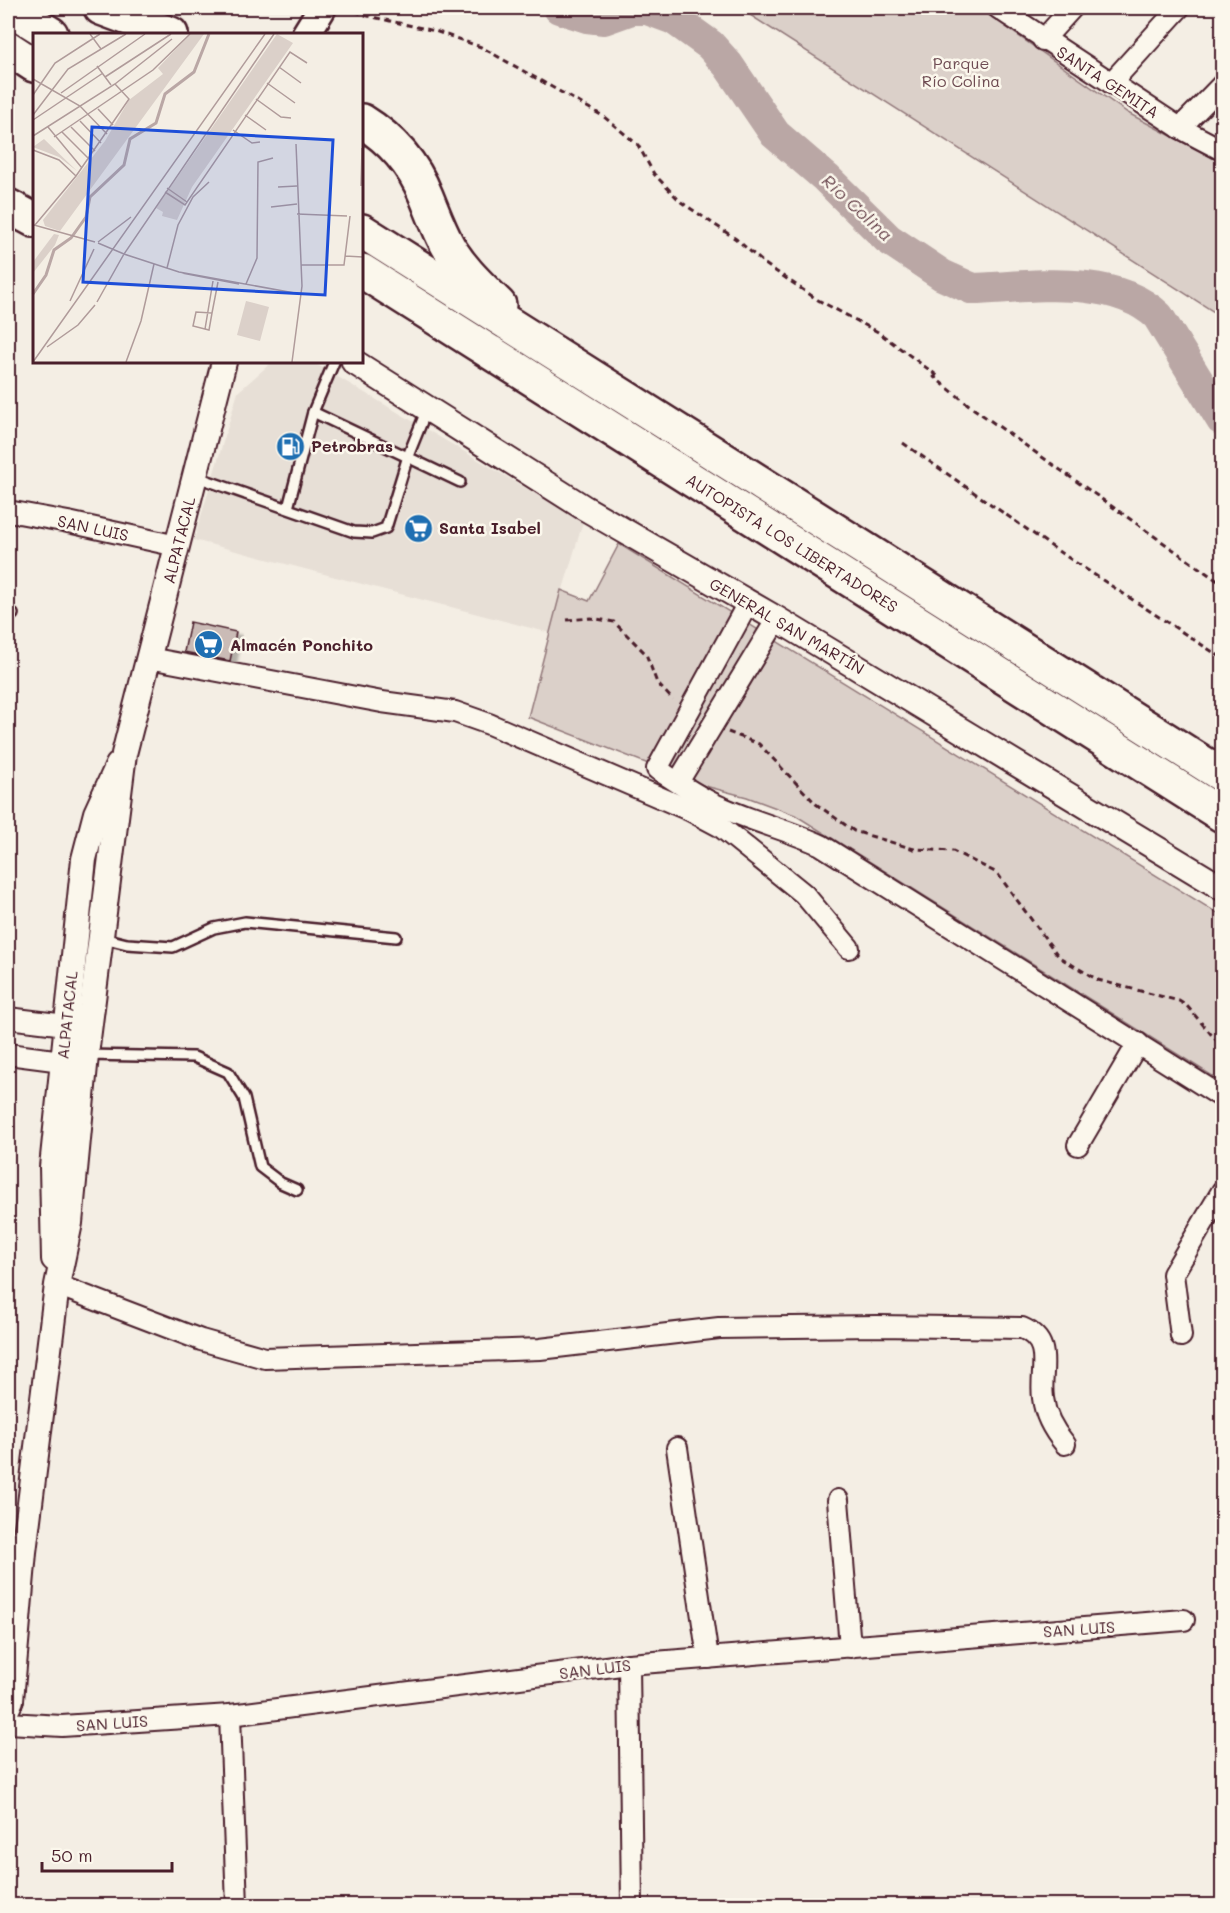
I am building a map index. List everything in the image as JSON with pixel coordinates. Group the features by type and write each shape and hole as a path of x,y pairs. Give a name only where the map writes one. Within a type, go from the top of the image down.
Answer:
{"highway":[{"path":"9,8 49,33"},
{"path":"101,8 168,33"},
{"path":"8,48 33,64"},
{"path":"363,122 382,135 405,159 421,184 438,227 456,258 538,345"},
{"path":"8,206 33,219"},
{"name":"AUTOPISTA LOS LIBERTADORES","path":"363,232 538,345 1222,775"},
{"name":"AUTOPISTA LOS LIBERTADORES","path":"363,272 1222,815"}],"main road":[{"path":"307,33 322,8"},
{"path":"322,8 322,33"}],"street":[{"name":"SANTA GEMITA","path":"998,8 1043,40 1180,128 1222,150"},
{"path":"1043,40 1072,8"},
{"path":"1111,83 1179,8"},
{"path":"1180,128 1222,85"},
{"name":"ALPATACAL","path":"8,1707 11,1700 16,1550 57,1285 70,1223 86,1055 124,754 225,363"},
{"name":"GENERAL SAN MARTÍN","path":"356,363 583,507 777,619 1222,888"},
{"name":"SAN LUIS","path":"8,511 177,546"},
{"path":"748,603 657,769 720,807 763,824 792,832 821,845 1222,1096"},
{"path":"678,782 777,619"},
{"path":"149,658 382,702 455,712 489,723 689,810 722,827 804,894 849,948"},
{"name":"ALPATACAL","path":"57,1285 52,1222 52,1167 84,860 96,813 124,754"},
{"path":"84,860 100,856 110,862"},
{"path":"8,1018 66,1025"},
{"path":"1078,1145 1138,1043"},
{"path":"8,1054 62,1061"},
{"path":"52,1167 65,1173 76,1171"},
{"path":"1181,1336 1173,1274 1222,1191"},
{"path":"57,1285 201,1340 265,1358 540,1349 719,1328 877,1326 1022,1328 1034,1335 1042,1346 1045,1358 1041,1385 1045,1410 1054,1431 1065,1444"},
{"path":"677,1448 708,1658"},
{"path":"838,1500 850,1647"},
{"name":"SAN LUIS","path":"8,1723 62,1726 230,1715 629,1664 1184,1620"},
{"path":"629,1664 632,1905"},
{"path":"230,1715 237,1905"}],"lane":[{"path":"288,508 313,412 334,363"},
{"path":"195,476 354,532 372,533 386,528 408,456 427,408"},
{"path":"313,412 460,482"},
{"path":"100,937 127,944 173,947 214,928 245,922 396,937"},
{"path":"86,1055 194,1057 228,1072 244,1098 260,1167 281,1183 297,1190"}],"path":[{"path":"345,8 368,16 435,31 481,47 603,116 638,145 654,174 681,202 818,300 891,341 939,377 934,377 974,409 1222,584"},
{"path":"903,442 1069,559 1222,658"},
{"path":"567,620 591,618 614,622 646,654 657,683 668,697 689,711"},
{"path":"713,726 759,744 816,804 854,831 914,849 953,851 997,873 1059,957 1098,980 1179,1001 1187,1006 1222,1047"}],"shaded area":[{"path":"271,363 314,363 583,522 550,633 194,540 238,392"}],"green space":[{"name":"Parque Río Colina","path":"739,8 979,8 1128,113 1222,163 1222,317"},
{"path":"619,544 1222,916 1222,1082 795,815 747,797 705,786 528,717 561,590 589,601"}],"building":[{"name":"Almacén Ponchito","path":"190,622 236,632 230,661 184,652"}],"waterway":[{"name":"Río Colina","path":"559,8 587,17 604,19 632,9 647,9 674,19 710,45 728,65 775,134 826,178 888,239 942,275 973,289 1070,286 1118,293 1139,302 1158,316 1222,420"}],"place":[{"name":"Petrobras","path":"290,446"},
{"name":"Santa Isabel","path":"418,528"},
{"name":"Almacén Ponchito","path":"209,645"}]}
